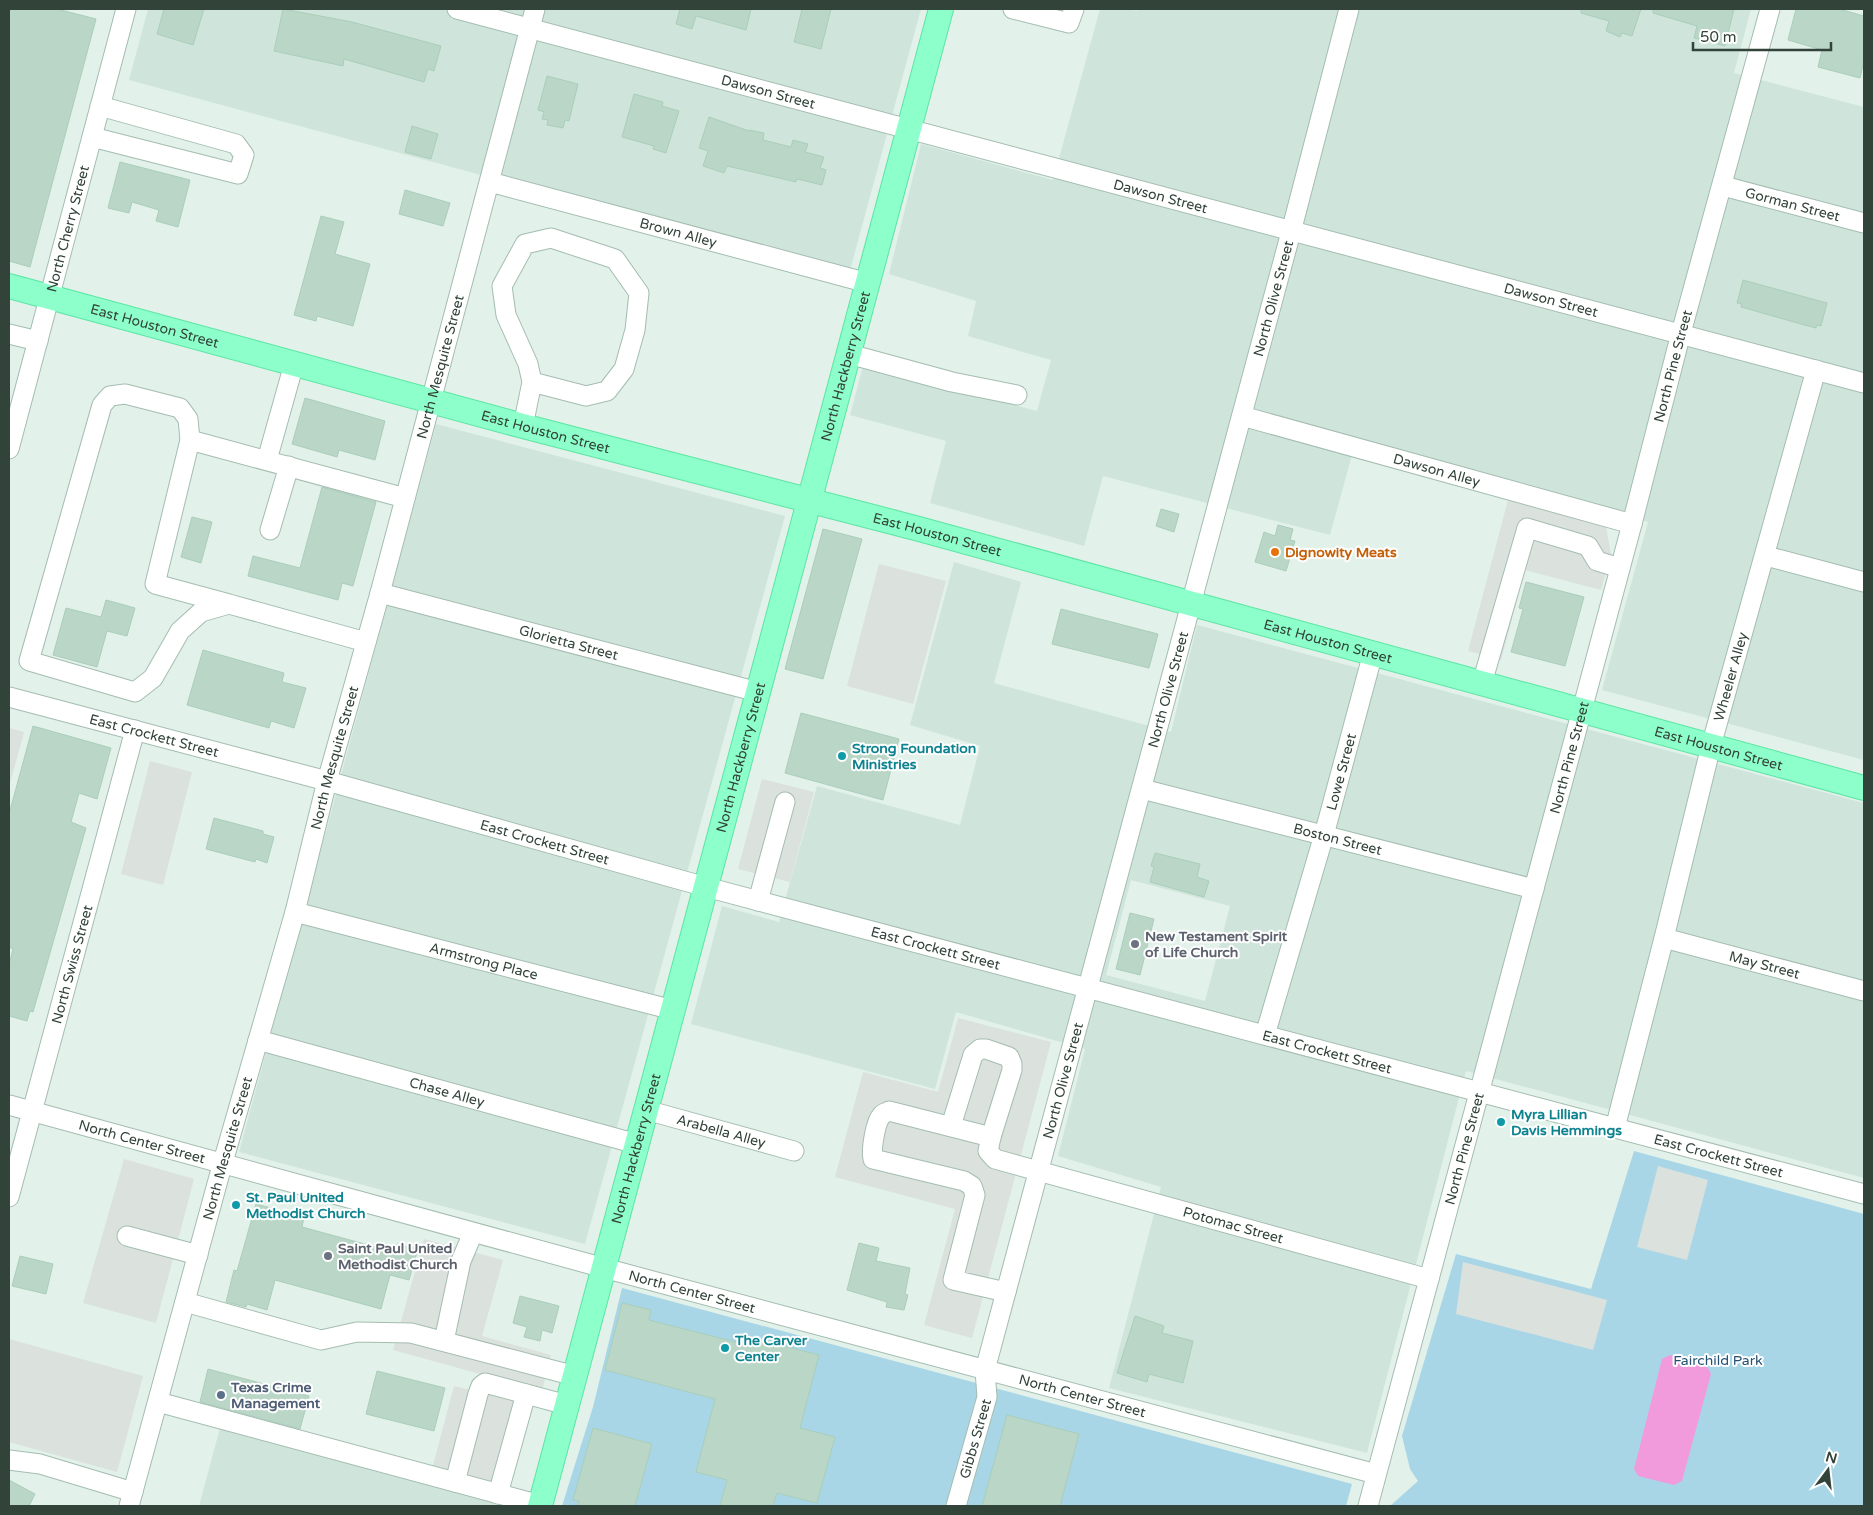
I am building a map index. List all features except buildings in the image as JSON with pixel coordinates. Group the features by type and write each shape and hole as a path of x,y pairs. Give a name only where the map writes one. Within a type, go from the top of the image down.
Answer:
{"main road":[{"name":"North Hackberry Street","path":"540,1506 941,9"},
{"name":"East Houston Street","path":"9,286 523,426 809,502 919,529 1581,712 1864,788"}],"street":[{"name":"North Cherry Street","path":"9,450 126,9"},
{"name":"Dawson Street","path":"457,9 1864,383"},
{"name":"North Mesquite Street","path":"131,1499 223,1162 295,912 326,781 380,593 536,9"},
{"path":"1013,9 1069,23 1074,9"},
{"name":"North Olive Street","path":"985,1370 1242,416 1348,9"},
{"name":"North Pine Street","path":"1368,1506 1632,524 1681,333 1770,9"},
{"path":"92,137 238,174 244,155 236,144 100,106"},
{"name":"Brown Alley","path":"490,182 868,283"},
{"name":"Gorman Street","path":"1722,186 1864,223"},
{"path":"523,426 532,382 528,364 506,314 502,286 525,244 551,238 615,258 639,293 636,330 624,369 607,391 586,396 532,382"},
{"path":"9,334 38,341"},
{"path":"849,354 952,382 1017,395"},
{"path":"267,460 294,364"},
{"name":"Wheeler Alley","path":"1615,1128 1711,746 1766,556 1816,370"},
{"path":"229,604 201,612 180,631 153,678 135,692 29,661 102,405 110,396 124,394 180,408 188,419 190,440 155,584 229,604 366,642"},
{"name":"Dawson Alley","path":"1242,416 1632,524"},
{"path":"190,440 405,498"},
{"path":"270,530 288,466"},
{"path":"1482,684 1527,528 1588,546 1597,560 1620,568"},
{"path":"1766,556 1864,582"},
{"name":"Glorietta Street","path":"380,593 758,692"},
{"name":"Lowe Street","path":"1265,1035 1324,835 1373,653"},
{"name":"East Crockett Street","path":"9,697 326,781 758,901 1864,1194"},
{"name":"North Swiss Street","path":"9,1197 135,730"},
{"name":"Boston Street","path":"1142,789 1534,889"},
{"path":"758,901 784,802"},
{"name":"Armstrong Place","path":"295,912 673,1010"},
{"name":"May Street","path":"1664,938 1864,991"},
{"name":"Chase Alley","path":"258,1040 637,1144"},
{"path":"951,1126 973,1055 980,1049 1009,1057 1012,1070 991,1137 890,1111 882,1114 878,1123 872,1153 873,1159 884,1163 964,1181 972,1186 975,1195 954,1280 1006,1292"},
{"name":"North Center Street","path":"9,1105 223,1162 473,1233 1376,1474"},
{"name":"Arabella Alley","path":"646,1110 794,1152"},
{"name":"Potomac Street","path":"991,1137 988,1151 995,1159 1428,1279"},
{"path":"444,1341 461,1261 473,1233"},
{"path":"127,1236 198,1255"},
{"path":"186,1302 322,1340 357,1332 411,1333 575,1376"},
{"name":"Gibbs Street","path":"956,1506 987,1397 985,1370"},
{"path":"455,1482 481,1386 486,1383 567,1405"},
{"path":"498,1494 526,1394"},
{"path":"158,1402 540,1506"},
{"path":"9,1460 40,1464 131,1499"}],"shaded area":[{"path":"148,9 921,9 849,274 129,80"},
{"path":"1100,9 1129,9 1137,11 1138,9 1751,9 1734,73 1864,107 1864,760 1602,690 1648,522 1357,437 1330,535 1103,476 1084,546 930,503 946,441 850,415 863,366 1037,411 1051,360 968,336 976,301 889,274 921,144 1053,180"},
{"path":"436,424 785,516 585,1244 239,1152"},
{"path":"1508,500 1606,527 1611,554 1601,590 1525,570 1501,660 1468,651"},
{"path":"954,562 1021,582 994,683 1171,732 1197,625 1864,803 1864,1178 1466,1071 1367,1453 1109,1388 1161,1187 1058,1156 1085,1049 956,1012 935,1089 691,1024 722,906 779,922 817,786 960,825 980,746 910,725","holes":["1131,880 1230,906 1205,1001 1106,975"]},
{"path":"879,564 946,581 913,704 847,686"},
{"path":"9,728 24,732 9,787"},
{"path":"150,761 192,772 163,885 121,874"},
{"path":"762,779 814,792 790,882 738,869"},
{"path":"958,1018 1051,1042 972,1338 924,1325 955,1209 835,1177 863,1072 938,1092"},
{"path":"124,1159 194,1179 156,1323 83,1303"},
{"path":"1658,1166 1708,1180 1687,1260 1637,1247"},
{"path":"424,1239 503,1260 482,1336 551,1355 542,1391 393,1350"},
{"path":"1463,1262 1607,1300 1593,1350 1456,1314"},
{"path":"9,1339 143,1376 117,1472 9,1442"},
{"path":"1670,1355 1706,1364 1711,1374 1682,1481 1674,1485 1638,1476 1634,1469 1662,1359"},
{"path":"454,1386 529,1405 506,1492 431,1473"},
{"path":"220,1428 513,1506 199,1506"}],"green space":[{"name":"Fairchild Park","path":"1634,1151 1864,1214 1864,1506 1390,1506 1418,1481 1410,1469 1402,1436 1456,1254 1591,1289"},
{"name":"The Carver Center","path":"622,1288 1352,1484 1346,1506 562,1506 593,1407"}],"place":[{"name":"Dignowity Meats","path":"1275,552"},
{"name":"Strong Foundation Ministries","path":"842,756"},
{"name":"New Testament Spirit of Life Church","path":"1135,944"},
{"name":"Myra Lillian Davis Hemmings","path":"1501,1122"},
{"name":"St. Paul United Methodist Church","path":"236,1205"},
{"name":"Saint Paul United Methodist Church","path":"328,1256"},
{"name":"The Carver Center","path":"725,1348"},
{"name":"Texas Crime Management","path":"221,1395"}]}
